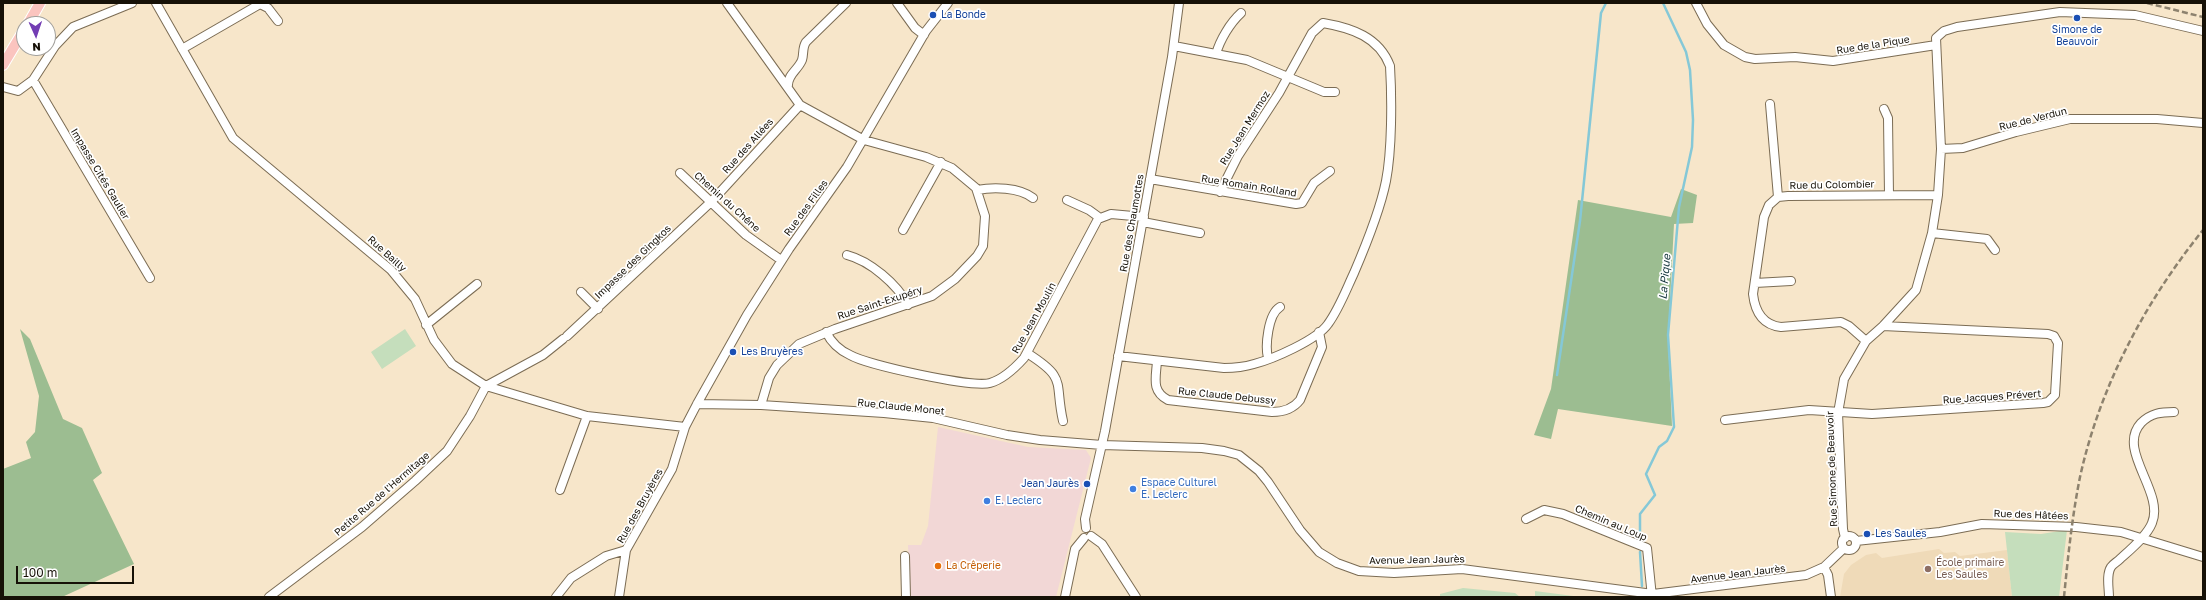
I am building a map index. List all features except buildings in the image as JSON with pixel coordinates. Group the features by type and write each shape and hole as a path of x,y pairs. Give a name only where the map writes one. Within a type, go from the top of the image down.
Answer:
{"main road":[{"path":"33,16 40,3"},
{"path":"3,65 16,43"}],"street":[{"path":"3,87 18,91 33,80 55,46 73,27 132,3"},
{"name":"Rue Bailly","path":"156,3 233,138 392,270 415,299 434,340 452,364 486,386 587,416 685,427"},
{"path":"727,3 788,85 800,105"},
{"path":"788,85 790,76 801,62 802,48 806,42 846,3"},
{"path":"897,3 915,28 924,35"},
{"name":"Rue des Filles","path":"685,427 747,315 781,260 864,140 924,35 948,3"},
{"name":"Rue des Chaumottes","path":"1087,537 1090,530 1086,528 1085,519 1102,445 1174,46 1179,3"},
{"name":"Rue de la Pique","path":"1696,3 1707,24 1724,45 1745,57 1755,59 1795,57 1834,61 1936,45"},
{"path":"182,49 260,4 268,8 278,20"},
{"path":"1936,45 1936,38 1944,31 1957,26 2060,12 2135,15 2203,31"},
{"path":"1216,54 1218,47 1232,24 1241,13"},
{"name":"Rue Jean Mermoz","path":"1220,192 1238,156 1288,76 1312,33 1323,23 1360,33 1369,38 1387,58 1390,66 1388,157 1385,182 1363,252 1344,295 1328,326 1319,332"},
{"name":"Rue Simone de Beauvoir","path":"1845,538 1843,529 1838,413 1844,379 1866,341 1883,326 1916,290 1932,233 1938,195 1942,149 1936,45"},
{"path":"1174,46 1247,60 1324,92 1335,92"},
{"name":"Impasse Cités Gaulier","path":"33,80 150,278"},
{"path":"1770,104 1778,196"},
{"name":"Rue Saint-Exupéry","path":"761,405 769,378 777,365 799,344 826,332 932,296 943,289 977,256 982,246 985,216 977,190 963,176 941,162 864,140 800,105"},
{"name":"Rue des Allées","path":"712,201 800,105"},
{"path":"1884,109 1888,118 1889,194"},
{"name":"Rue de Verdun","path":"1942,149 1963,148 2016,132 2070,119 2157,119 2203,123"},
{"path":"903,230 941,162"},
{"name":"Rue Romain Rolland","path":"1150,180 1299,204 1304,200 1314,183 1330,171"},
{"name":"Chemin du Chêne","path":"680,173 712,201 746,235 781,260"},
{"path":"977,190 1012,190 1027,193 1033,198"},
{"name":"Rue du Colombier","path":"1866,341 1849,326 1841,322 1781,327 1766,323 1754,304 1755,283 1764,217 1769,205 1778,196 1889,194 1938,195"},
{"path":"1067,200 1089,210 1100,218 1111,214 1143,219 1185,228 1200,233"},
{"name":"Impasse des Gingkos","path":"486,386 543,355 565,338 598,309 650,257 712,201"},
{"name":"Rue Jean Moulin","path":"826,332 836,346 858,359 972,384 990,383 1015,368 1027,353 1094,226 1100,218"},
{"path":"1932,233 1987,239 1995,250"},
{"path":"847,255 865,263 891,283 903,295 908,305"},
{"path":"1755,283 1792,281"},
{"path":"426,325 477,284"},
{"path":"582,292 598,309"},
{"path":"1268,358 1267,350 1271,319 1273,313 1280,308"},
{"name":"Rue Jacques Prévert","path":"1838,413 1872,414 1926,412 2043,403 2048,402 2055,395 2058,344 2054,336 2048,334 1883,326"},
{"path":"1118,356 1224,368 1254,364 1304,342 1319,332"},
{"name":"Rue Claude Debussy","path":"1158,361 1155,385 1157,392 1168,400 1272,412 1284,411 1297,404 1300,400 1322,347 1319,332"},
{"path":"1027,353 1046,366 1059,382 1063,421"},
{"name":"Petite Rue de l'Hermitage","path":"269,597 362,527 447,451 470,416 486,386"},
{"name":"Rue Claude Monet","path":"697,404 761,405 884,413 933,418 1007,435 1102,445"},
{"path":"1725,420 1809,410 1838,413"},
{"path":"2109,597 2108,575 2111,566 2143,538 2152,524 2154,514 2151,498 2133,442 2135,430 2146,419 2159,412 2174,412"},
{"path":"560,490 587,416"},
{"name":"Rue des Bruyères","path":"619,597 626,550 672,469 685,427"},
{"name":"Avenue Jean Jaurès","path":"1102,445 1202,448 1239,455 1268,482 1300,530 1319,552 1337,563 1358,571 1394,572 1462,569 1653,595 1785,579 1806,575 1824,567 1844,548"},
{"name":"Chemin au Loup","path":"1526,518 1544,510 1564,514 1647,548 1653,595"},
{"name":"Rue des Hâtées","path":"1856,541 1940,532 1982,524 2094,528 2121,532 2203,557"},
{"path":"1065,597 1075,549 1087,537 1102,544 1136,597"},
{"path":"1850,537 1856,541 1852,550 1844,548 1842,543 1845,538 1850,537"},
{"path":"556,597 570,578 606,556 626,550"},
{"path":"905,556 906,597"},
{"path":"1824,567 1828,574 1830,597"}],"shaded area":[{"path":"938,427 1028,447 1086,450 1091,458 1056,597 910,597 908,545 921,545 928,526"},
{"name":"École primaire Les Saules","path":"1939,549 1944,553 1955,552 1960,556 2007,550 2012,597 1840,597 1844,574 1851,565 1866,555 1876,553 1882,558"}],"green space":[{"path":"1681,189 1697,195 1693,223 1674,224 1668,339 1672,426 1558,409 1551,439 1534,435 1551,389 1578,200 1671,217"},
{"path":"20,329 30,339 63,419 82,428 102,473 93,480 134,564 62,597 3,597 3,469 31,458 26,442 35,432 39,396"},
{"path":"405,329 416,346 382,369 371,352"},
{"path":"2067,530 2059,597 2012,597 2005,532 2041,534"},
{"path":"1463,588 1515,593 1520,597 1440,597 1440,594"},
{"path":"1535,591 1581,597 1535,597"}],"waterway":[{"path":"1557,375 1580,221 1601,13 1606,3"},
{"name":"La Pique","path":"1640,543 1640,514 1655,495 1646,474 1659,447 1667,441 1674,427 1668,335 1679,207 1692,147 1693,120 1690,70 1686,52 1663,3"},
{"name":"La Pique","path":"1640,552 1642,586"}],"railway":[{"path":"2147,3 2203,17"},
{"path":"2064,597 2072,522 2080,477 2089,443 2112,378 2127,346 2162,286 2203,230"}],"place":[{"name":"La Bonde","path":"933,15"},
{"name":"Simone de Beauvoir","path":"2077,18"},
{"name":"Les Bruyères","path":"733,352"},
{"name":"Jean Jaurès","path":"1087,484"},
{"name":"Espace Culturel E. Leclerc","path":"1133,489"},
{"name":"E. Leclerc","path":"987,501"},
{"name":"Les Saules","path":"1867,534"},
{"name":"La Crêperie","path":"938,566"},
{"name":"École primaire Les Saules","path":"1928,569"}]}
